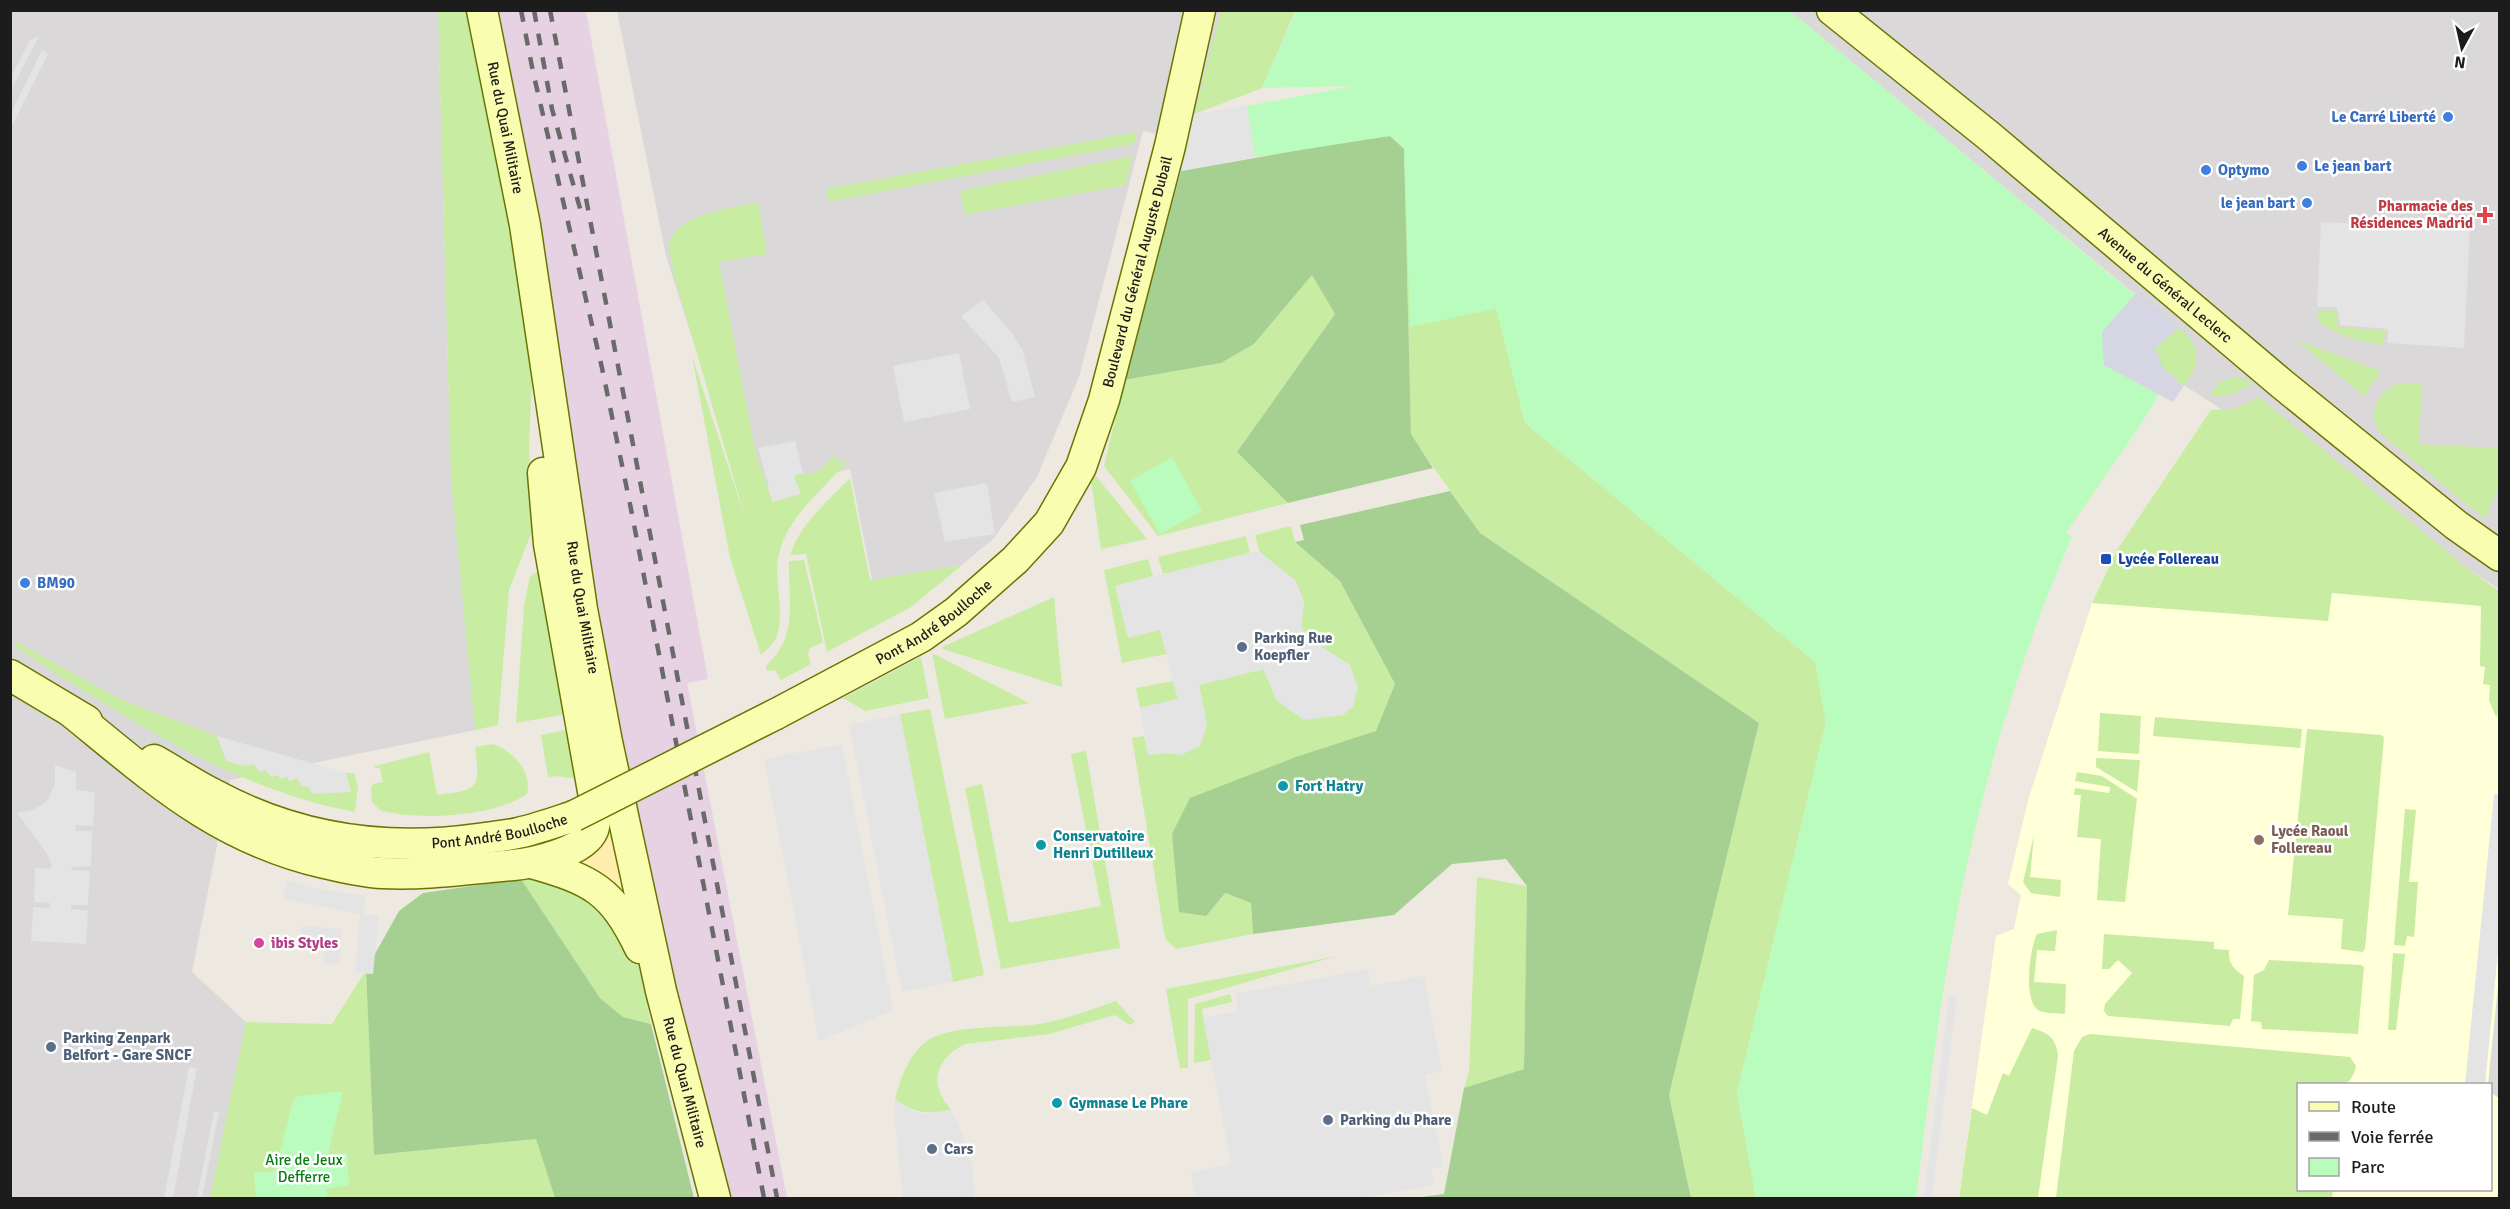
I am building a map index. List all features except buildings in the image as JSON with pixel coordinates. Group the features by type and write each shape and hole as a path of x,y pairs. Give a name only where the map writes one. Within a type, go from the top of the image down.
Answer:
{"street":[{"name":"Rue du Quai Militaire","path":"483,10 525,225 542,352 588,642 634,878 714,1198"},
{"name":"Boulevard du Général Auguste Dubail","path":"1049,523 1081,466 1104,400 1170,146 1200,10"},
{"name":"Avenue du Général Leclerc","path":"1833,10 1989,135 2282,384 2456,525 2499,556"},
{"path":"70,711 171,793 197,811 233,832 303,858 346,868 414,874 532,863 585,842 592,831 596,808 549,544 543,474 542,352"},
{"name":"Pont André Boulloche","path":"10,675 215,795 271,819 305,830 346,840 388,845 446,843 517,834 574,816 777,714 904,646 939,624 1015,560 1049,523"},
{"path":"532,863 582,879 611,900 626,920 661,991"}],"shaded area":[{"path":"10,11 438,11 451,478 475,730 230,780 192,972 246,1022 210,1198 11,1198"},
{"path":"495,11 586,11 708,679 687,683 787,1198 728,1198 692,1058 598,666"},
{"path":"617,11 1295,11 1262,88 1194,114 1186,140 1143,131 1079,377 1037,477 994,538 962,565 872,580 850,469 742,494 666,256"},
{"path":"1790,11 2499,11 2499,589 2102,332 2135,294"},
{"path":"39,36 11,90 11,77 30,41"},
{"path":"42,50 48,54 11,128 11,113"},
{"path":"1247,106 1255,157 1181,171 1194,114"},
{"path":"2321,222 2470,229 2464,348 2387,343 2388,329 2340,325 2337,307 2317,307"},
{"path":"2138,292 2179,328 2155,348 2163,368 2184,386 2173,402 2104,365 2102,332"},
{"path":"983,300 1012,333 1023,351 1035,397 1012,402 999,358 961,316"},
{"path":"959,353 970,409 904,422 893,366"},
{"path":"795,441 803,473 794,476 801,494 773,502 758,448"},
{"name":"Lycée Raoul Follereau","path":"2195,452 2467,568 2499,591 2500,706 2496,717 2500,719 2500,968 2488,1083 2297,1083 2297,1191 2492,1191 2492,1094 2499,1098 2499,1198 1959,1198 1996,936 2014,929 2021,895 2008,884 2029,797 2092,603 2117,550"},
{"path":"987,483 995,534 945,542 934,493"},
{"name":"Parking Rue Koepfler","path":"1259,551 1296,581 1304,602 1301,627 1312,641 1350,665 1358,688 1353,707 1343,715 1304,720 1277,701 1263,669 1199,685 1207,725 1200,746 1181,755 1168,753 1148,755 1140,708 1178,699 1160,630 1128,638 1115,586"},
{"path":"900,714 953,982 902,992 849,725"},
{"path":"217,736 346,773 351,792 312,794 308,786 302,787 297,778 290,781 287,777 280,779 278,775 271,777 266,770 259,772 254,764 245,766 226,761"},
{"path":"842,744 893,1010 819,1041 764,759"},
{"path":"55,765 76,772 76,790 95,792 93,826 75,825 76,831 92,831 91,866 71,867 73,870 90,871 88,905 71,905 71,909 88,911 86,944 31,941 33,907 50,908 50,903 34,902 35,868 50,869 52,866 46,852 17,813 33,810 47,801 55,784"},
{"path":"2494,794 2500,795 2499,941 2485,1083 2465,1083"},
{"path":"287,880 306,887 366,896 362,915 379,915 373,974 355,973 360,914 282,898"},
{"path":"302,926 342,929 339,965 323,963 325,945 301,943"},
{"path":"2499,968 2499,1098 2492,1094 2492,1083 2488,1083"},
{"name":"Parking du Phare","path":"1368,969 1371,986 1424,976 1442,1071 1425,1075 1443,1166 1431,1169 1434,1185 1364,1198 1196,1198 1191,1172 1231,1164 1203,1018 1238,1011 1235,994"},
{"path":"1949,997 1957,998 1932,1198 1924,1198"},
{"path":"189,1067 197,1068 173,1198 164,1198"},
{"name":"Cars","path":"895,1099 911,1110 925,1114 951,1110 963,1135 972,1163 975,1198 903,1198 895,1125"},
{"path":"214,1111 219,1112 202,1198 197,1198"}],"green space":[{"path":"438,11 469,11 511,227 532,376 529,447 534,526 509,590 498,725 475,730 451,478"},
{"path":"1221,11 1295,11 1262,88 1194,114"},
{"path":"1296,11 1790,11 2135,295 2110,323 2104,365 2159,394 2066,533 2072,537 2032,637 1999,740 1971,845 1950,951 1916,1198 1756,1198 1737,1093 1826,722 1815,662 1525,423 1495,305 1495,309 1410,327 1404,148 1390,136 1255,157 1247,106 1353,86 1262,88"},
{"path":"1247,106 1448,113 1525,423 1815,662 1826,722 1737,1093 1756,1198 1579,1198 1690,1191 1669,1095 1759,723 1480,533 1411,435 1404,149 1390,136 1255,157"},
{"path":"1137,132 1134,144 828,202 826,189"},
{"path":"1390,136 1404,149 1411,434 1433,468 1288,503 1237,452 1335,314 1312,275 1254,344 1221,363 1124,380 1181,171"},
{"path":"1133,156 1126,185 965,215 960,191"},
{"path":"758,202 767,254 719,262 756,455 773,502 794,476 818,472 835,454 836,462 845,460 845,464 797,517 783,541 777,564 780,610 778,632 774,642 761,655 730,558 692,356 746,521 674,275 670,254 670,242 675,232 683,225 707,214"},
{"path":"1312,275 1335,314 1237,452 1288,503 1158,536 1104,466 1124,380 1221,363 1254,344"},
{"path":"2327,310 2338,312 2338,327 2386,331 2383,345 2348,337 2317,321 2317,312"},
{"path":"2179,328 2192,342 2196,355 2194,369 2184,386 2163,368 2155,348"},
{"path":"2296,340 2381,371 2364,396"},
{"path":"2236,377 2253,383 2232,394 2209,395 2220,382"},
{"path":"2401,383 2422,384 2419,444 2499,448 2499,486 2485,519 2380,433 2376,425 2374,410 2386,391"},
{"path":"2259,397 2467,568 2499,591 2500,706 2496,717 2489,700 2490,685 2483,684 2485,667 2480,666 2481,606 2332,593 2328,621 2092,603 2117,550 2211,410 2234,409"},
{"path":"1172,457 1202,511 1160,534 1130,481"},
{"path":"1096,476 1147,539 1101,549 1091,481"},
{"path":"850,478 870,580 962,565 911,607 827,652 806,554 790,555 800,533"},
{"path":"1450,491 1480,533 1759,723 1669,1095 1691,1198 1414,1198 1444,1194 1464,1088 1524,1069 1527,886 1506,859 1452,864 1394,915 1253,934 1251,903 1225,893 1206,916 1179,912 1172,834 1190,798 1296,757 1376,731 1395,684 1340,581 1295,542 1304,540 1300,525"},
{"path":"1291,526 1295,542 1340,581 1395,684 1377,731 1257,772 1224,893 1251,903 1253,934 1176,949 1165,938 1132,738 1144,736 1148,755 1168,753 1181,755 1207,725 1199,685 1264,669 1277,701 1306,713 1325,717 1343,713 1353,707 1350,665 1312,641 1301,627 1304,602 1276,566 1259,551 1255,535"},
{"path":"1246,536 1250,553 1163,574 1158,557"},
{"path":"1148,559 1153,576 1115,586 1160,630 1166,654 1122,663 1104,570"},
{"path":"804,560 823,642 810,648 808,655 811,664 781,680 775,670 767,671 766,666 776,654 788,630 789,561"},
{"path":"544,568 567,714 516,723 524,606 530,576"},
{"path":"1054,597 1062,687 940,648"},
{"path":"16,642 122,700 217,736 226,761 254,764 278,774 298,778 308,786 351,792 346,773 354,773 358,787 355,812 309,801 264,786 178,746 136,723 15,647"},
{"path":"932,653 1029,703 945,719"},
{"path":"921,657 929,698 865,711 843,698"},
{"path":"1173,681 1178,699 1140,708 1136,688"},
{"path":"930,709 984,975 953,982 900,714"},
{"path":"2100,713 2141,716 2139,754 2098,751"},
{"path":"2155,717 2302,729 2300,748 2153,736"},
{"path":"571,729 581,777 548,777 541,735"},
{"path":"2307,729 2384,737 2365,949 2362,952 2341,949 2343,919 2288,915"},
{"path":"493,744 514,757 527,777 527,794 512,802 495,808 456,815 416,816 381,811 372,802 373,784 383,782 380,768 375,768 375,766 429,752 437,795 461,791 474,785 476,779 475,747"},
{"path":"1086,751 1120,948 1001,969 965,788 982,784 1009,923 1101,906 1071,754"},
{"path":"2096,758 2140,760 2137,792 2096,767"},
{"path":"2077,772 2102,776 2137,799 2125,902 2097,900 2101,839 2077,837 2081,795 2074,795 2075,788 2109,793 2110,787 2075,781"},
{"path":"2405,809 2416,810 2409,882 2418,882 2414,937 2407,936 2405,946 2394,945"},
{"path":"2034,835 2030,877 2061,880 2060,897 2031,893 2023,882"},
{"path":"551,877 585,893 617,927 641,971 651,1024 623,1017 600,998 521,879"},
{"path":"1477,877 1527,886 1524,1069 1464,1088 1469,1072"},
{"path":"521,879 600,998 623,1017 651,1024 694,1198 555,1198 536,1139 374,1155 366,970 399,911 423,893"},
{"path":"2057,930 2055,951 2037,950 2034,982 2066,984 2065,1014 2040,1011 2034,1006 2029,987 2030,963 2037,934"},
{"path":"2104,934 2214,942 2214,949 2229,950 2232,966 2244,976 2240,1019 2233,1019 2230,1026 2108,1016 2104,1011 2105,1004 2132,973 2118,960 2109,969 2102,969"},
{"path":"2393,953 2405,954 2396,1030 2388,1030"},
{"path":"1337,956 1188,999 1188,1067 1180,1069 1166,989"},
{"path":"2269,960 2364,967 2358,1034 2262,1029 2261,1022 2251,1021 2254,975 2264,970"},
{"path":"366,970 374,1155 536,1139 555,1198 210,1198 246,1022 332,1024"},
{"path":"1230,994 1232,1002 1202,1009 1211,1060 1194,1063 1195,1004"},
{"path":"1116,1001 1135,1022 1130,1025 1115,1015 1049,1034 965,1044 959,1047 943,1062 937,1082 940,1093 951,1110 921,1112 895,1099 908,1064 921,1046 930,1039 958,1030 1020,1026 1053,1021"},
{"path":"2032,1028 2051,1037 2058,1056 2038,1198 1959,1198 1972,1108 1987,1115 2003,1073 2009,1076"},
{"path":"2090,1034 2350,1057 2356,1066 2349,1081 2346,1083 2297,1083 2297,1191 2333,1191 2332,1198 2056,1198 2074,1051 2082,1037"},
{"name":"Aire de Jeux Defferre","path":"343,1091 328,1154 347,1153 349,1185 326,1189 328,1198 256,1198 254,1173 275,1171 294,1097"}],"sand":[{"path":"616,828 631,902 576,860 603,846 609,830"}],"railway":[{"path":"521,10 533,72 602,368 630,504 764,1198"},
{"path":"534,10 552,109 581,212"},
{"path":"550,10 777,1198"}],"place":[{"name":"Le Carré Liberté","path":"2448,117"},
{"name":"Le jean bart","path":"2302,166"},
{"name":"Optymo","path":"2206,170"},
{"name":"le jean bart","path":"2307,203"},
{"name":"Pharmacie des Résidences Madrid","path":"2485,215"},
{"name":"Lycée Follereau","path":"2106,559"},
{"name":"BM90","path":"25,583"},
{"name":"Parking Rue Koepfler","path":"1242,647"},
{"name":"Fort Hatry","path":"1283,786"},
{"name":"Lycée Raoul Follereau","path":"2259,840"},
{"name":"Conservatoire Henri Dutilleux","path":"1041,845"},
{"name":"ibis Styles","path":"259,943"},
{"name":"Parking Zenpark Belfort - Gare SNCF","path":"51,1047"},
{"name":"Gymnase Le Phare","path":"1057,1103"},
{"name":"Parking du Phare","path":"1328,1120"},
{"name":"Cars","path":"932,1149"}]}
